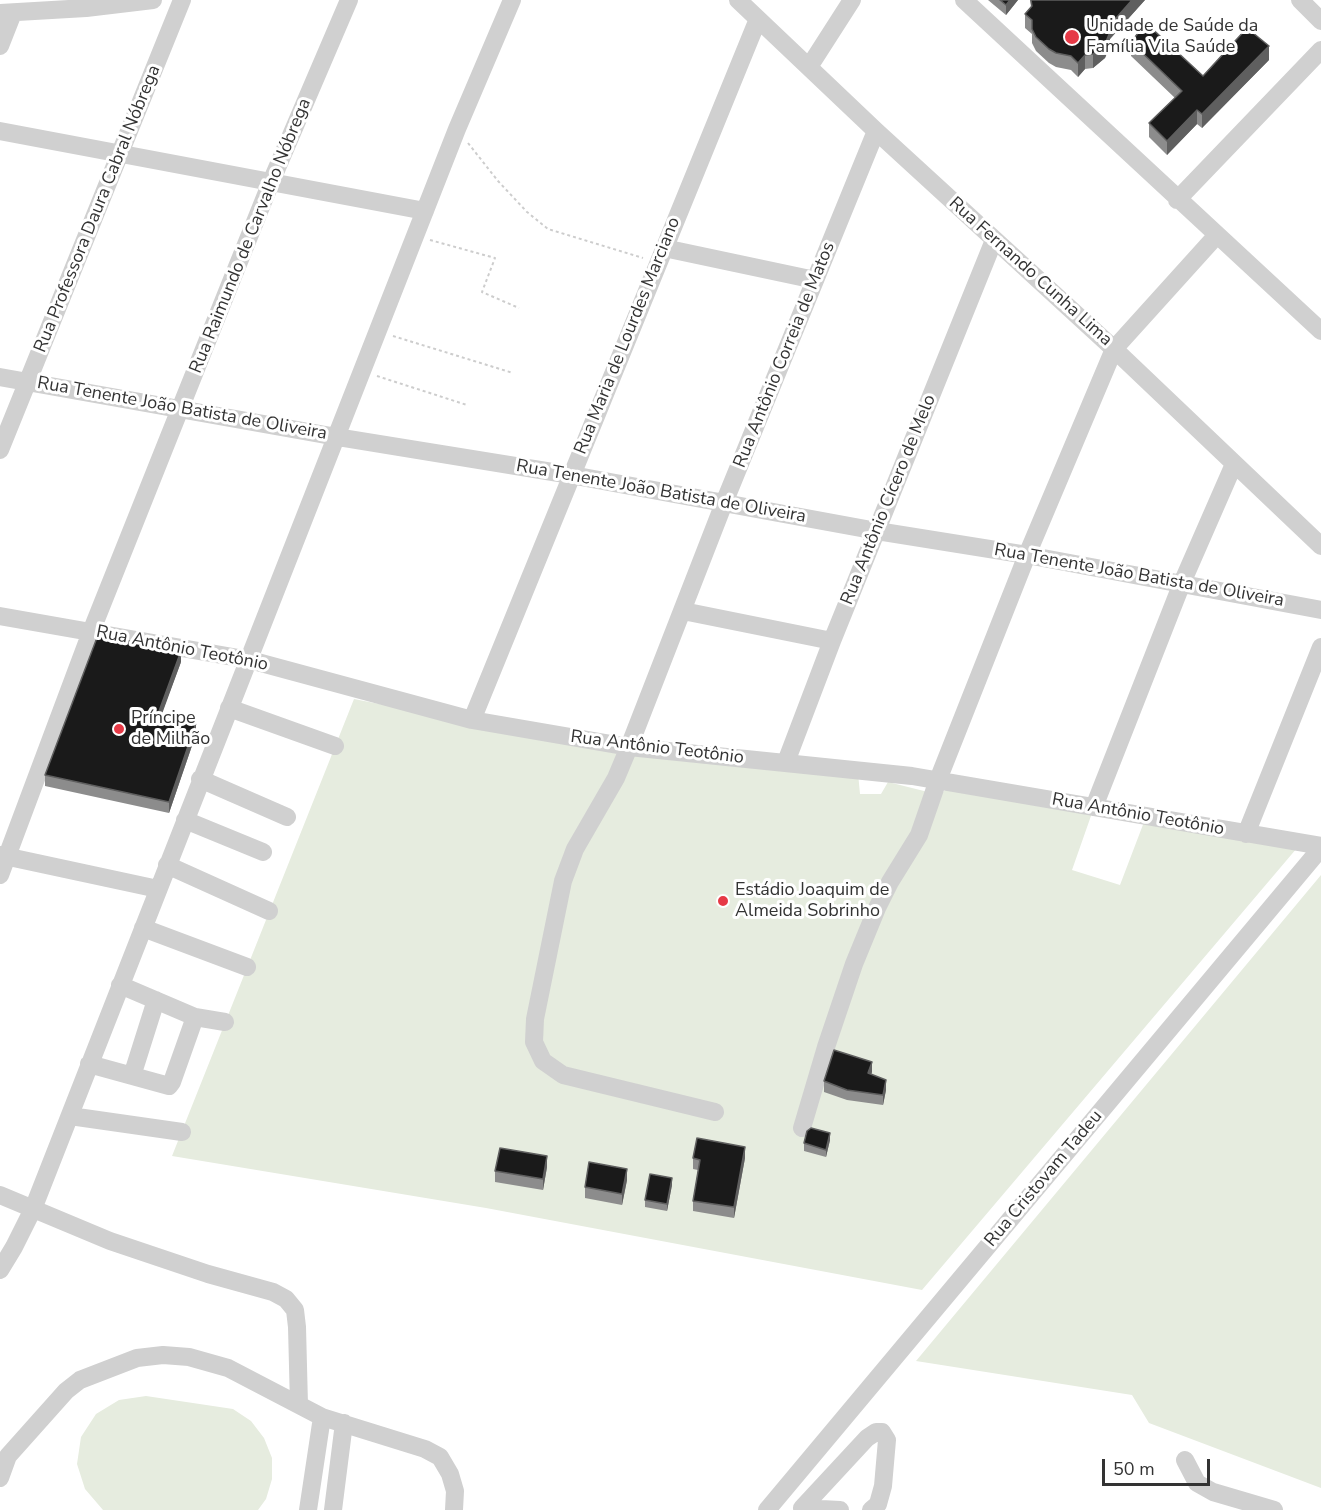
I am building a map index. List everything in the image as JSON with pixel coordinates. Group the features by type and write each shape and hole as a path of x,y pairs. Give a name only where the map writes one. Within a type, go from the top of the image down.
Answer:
{"street":[{"path":"0,46 7,13 86,8 153,0"},
{"name":"Rua Professora Daura Cabral Nóbrega","path":"0,450 182,0"},
{"name":"Rua Raimundo de Carvalho Nóbrega","path":"0,875 4,856 91,632 271,182 349,0"},
{"path":"0,1270 33,1209 457,129 512,0"},
{"name":"Rua Fernando Cunha Lima","path":"738,0 876,131 1114,349 1321,546"},
{"path":"809,67 852,0"},
{"path":"964,0 1177,200 1321,331"},
{"path":"1300,0 1321,21"},
{"name":"Rua Maria de Lourdes Marciano","path":"472,720 758,19"},
{"path":"1177,200 1321,50"},
{"path":"0,131 425,211"},
{"name":"Rua Antônio Correia de Matos","path":"715,1112 563,1075 543,1061 534,1041 535,1019 563,881 575,849 611,787 629,747 724,503 876,131"},
{"path":"802,1128 854,964 885,891 919,835 938,780 1027,555 1114,349 1217,235"},
{"name":"Rua Antônio Cícero de Melo","path":"786,762 832,641 994,240"},
{"path":"661,255 815,280"},
{"name":"Rua Tenente João Batista de Oliveira","path":"0,376 337,437 571,475 877,531 1027,555 1321,610"},
{"path":"1094,807 1182,583 1234,464"},
{"path":"683,611 832,641"},
{"name":"Rua Antônio Teotônio","path":"0,616 250,660 472,720 629,747 877,771 938,780 1321,847"},
{"path":"1246,834 1321,647"},
{"path":"229,708 335,746"},
{"path":"200,779 287,817"},
{"path":"185,820 263,852"},
{"name":"Rua Cristovam Tadeu","path":"767,1510 1321,847"},
{"path":"4,856 158,889"},
{"path":"167,865 269,911"},
{"path":"143,928 247,967"},
{"path":"120,985 195,1017 225,1023"},
{"path":"132,1076 156,1000"},
{"path":"89,1064 166,1086 171,1084 195,1017"},
{"path":"70,1116 182,1132"},
{"path":"0,1195 110,1241 208,1274 273,1292 286,1299 295,1310 299,1404"},
{"path":"0,1478 8,1456 66,1391 80,1380 137,1358 163,1355 189,1357 228,1368 322,1417 425,1449 440,1457 450,1474 455,1491 454,1510"},
{"path":"308,1510 322,1417"},
{"path":"333,1510 344,1423"},
{"path":"802,1509 867,1438 876,1432 882,1432 886,1440 883,1486 878,1503 871,1510"},
{"path":"1185,1460 1197,1483 1213,1492 1274,1510"},
{"path":"797,1476 802,1509"},
{"path":"802,1509 840,1510"}],"path":[{"path":"457,129 527,213 548,229 661,255"},
{"path":"416,236 495,258 482,292 519,308"},
{"path":"379,332 513,373"},
{"path":"363,371 467,405"}],"shaded area":[{"path":"354,699 583,744 858,773 860,794 881,794 888,782 940,795 949,786 1092,813 1072,870 1120,885 1144,822 1297,848 922,1290 486,1208 172,1156"},
{"path":"1321,875 1321,1488 1149,1423 1132,1395 916,1361"},
{"path":"146,1396 233,1409 251,1421 264,1438 272,1458 272,1479 266,1499 258,1510 103,1510 85,1489 77,1464 81,1437 96,1414 119,1400"}],"building":[{"path":"1000,0 1010,0 1006,5"},
{"name":"Unidade de Saúde da Família Vila Saúde","path":"1031,0 1132,0 1110,25 1105,44 1093,54 1085,55 1078,63 1071,56 1049,49 1036,37 1032,29 1032,20 1025,14 1032,6"},
{"path":"1146,23 1203,76 1247,28 1269,46 1202,114 1197,110 1167,141 1149,123 1182,91 1131,42"},
{"name":"Príncipe de Milhão","path":"98,635 181,651 158,714 196,723 169,802 45,775"},
{"path":"834,1050 872,1062 868,1073 886,1080 883,1095 847,1090 824,1081"},
{"path":"811,1128 830,1133 826,1150 804,1143 807,1131"},
{"path":"697,1138 745,1147 734,1207 693,1201 700,1160 693,1158"},
{"path":"500,1148 547,1156 543,1179 495,1171"},
{"path":"589,1162 627,1169 622,1194 585,1187"},
{"path":"650,1174 672,1178 667,1204 645,1200"}],"place":[{"name":"Unidade de Saúde da Família Vila Saúde","path":"1072,37"},
{"name":"Príncipe de Milhão","path":"119,729"},
{"name":"Estádio Joaquim de Almeida Sobrinho","path":"723,901"}]}
